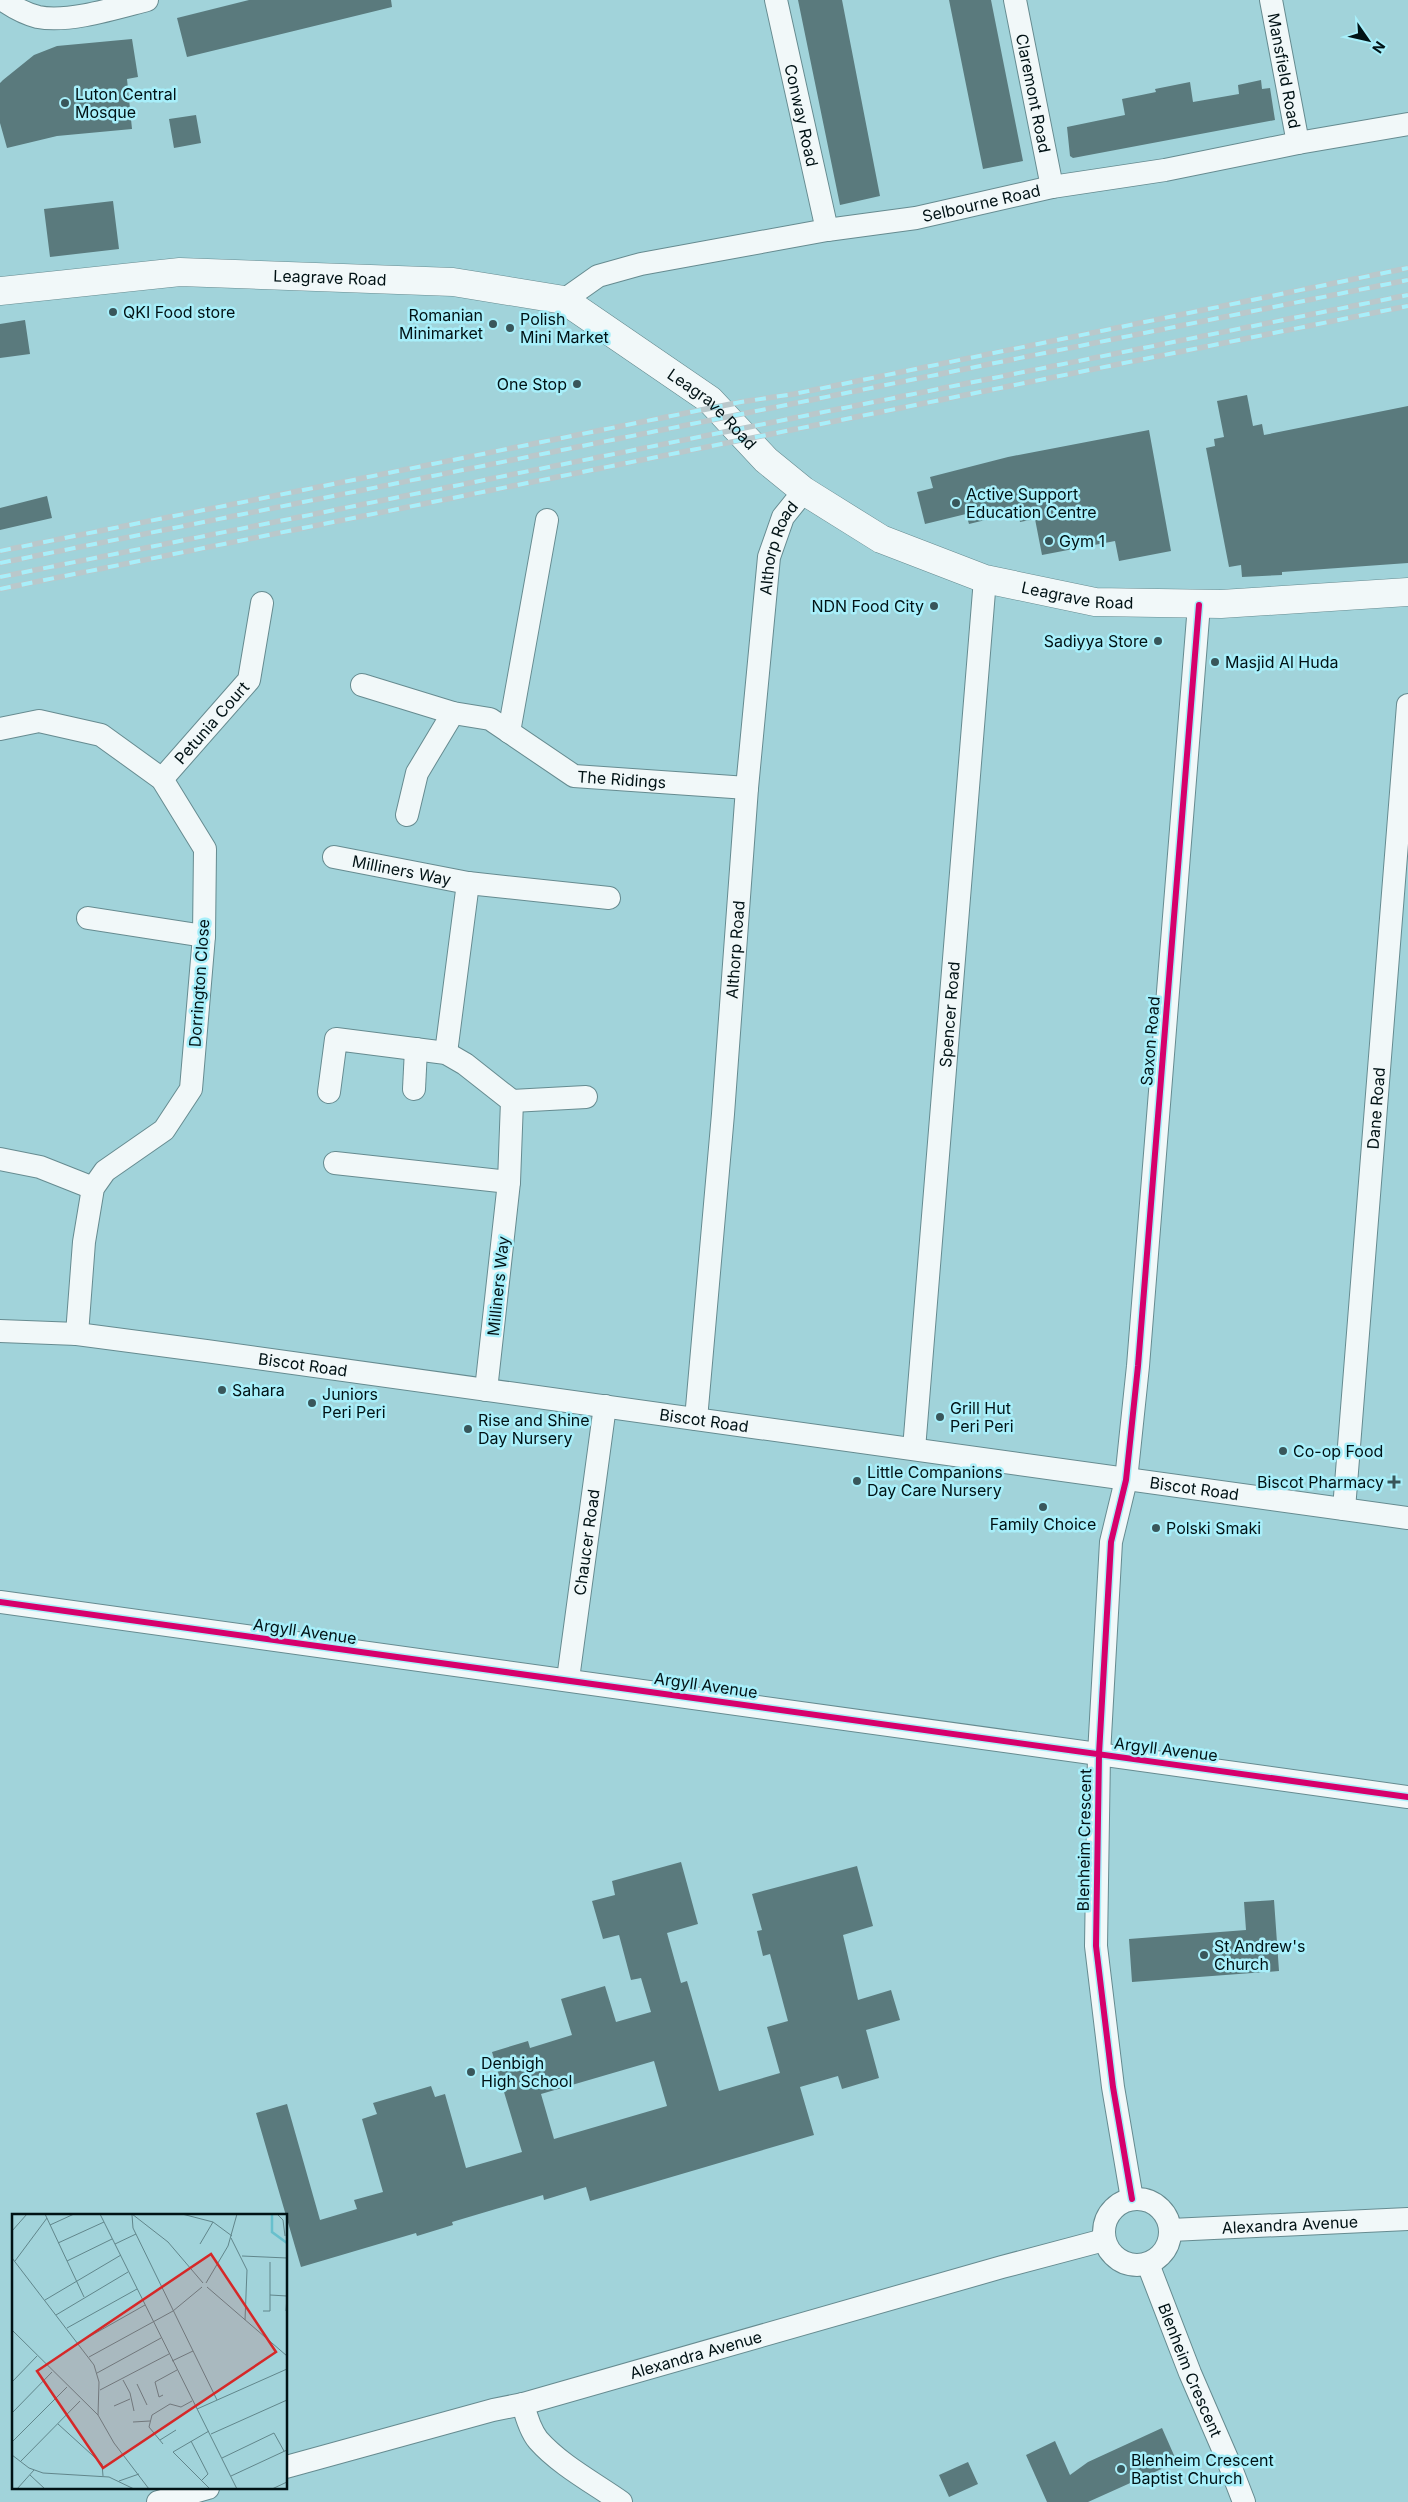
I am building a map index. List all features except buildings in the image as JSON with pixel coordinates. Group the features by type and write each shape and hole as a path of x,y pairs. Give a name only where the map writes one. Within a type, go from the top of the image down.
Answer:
{"main road":[{"name":"Leagrave Road","path":"0,291 180,272 453,282 564,300 710,400 766,460 804,490 881,539 985,579 1095,602 1199,605 1408,592"}],"street":[{"path":"3,0 15,8 38,17 59,18 147,0"},
{"name":"Conway Road","path":"776,0 827,230"},
{"name":"Claremont Road","path":"1015,0 1052,187"},
{"name":"Mansfield Road","path":"1271,0 1298,143"},
{"name":"Selbourne Road","path":"564,300 598,276 641,264 827,230 916,218 1052,187 1165,170 1298,143 1408,124"},
{"name":"Althorp Road","path":"696,1419 723,1114 747,788 769,557 783,517 804,490"},
{"path":"509,732 548,520"},
{"name":"Spencer Road","path":"914,1449 985,579"},
{"name":"Petunia Court","path":"162,779 249,680 262,603"},
{"name":"Saxon Road","path":"1126,1480 1138,1366 1199,605"},
{"name":"The Ridings","path":"362,685 453,713 490,719 574,776 747,788"},
{"name":"Dane Road","path":"1344,1509 1408,705"},
{"path":"407,815 418,773 453,713"},
{"name":"Dorrington Close","path":"0,729 39,722 101,735 162,779 205,849 204,936 191,1089 164,1130 105,1171 93,1188 84,1242 77,1334"},
{"name":"Milliners Way","path":"334,857 468,882 609,898"},
{"name":"Milliners Way","path":"446,1053 468,882"},
{"path":"88,918 204,936"},
{"path":"329,1092 336,1038 446,1053 465,1064 512,1101 586,1097"},
{"path":"414,1089 416,1049"},
{"name":"Milliners Way","path":"486,1390 509,1182 512,1101"},
{"path":"0,1159 40,1167 93,1188"},
{"path":"335,1163 509,1182"},
{"name":"Biscot Road","path":"0,1331 77,1334 1408,1518"},
{"name":"Chaucer Road","path":"568,1679 605,1406"},
{"name":"Blenheim Crescent","path":"1126,1480 1111,1542 1099,1754 1096,1946 1113,2087 1132,2199"},
{"name":"Argyll Avenue","path":"0,1602 390,1657 568,1679 1408,1797"},
{"path":"1132,2199 1144,2199 1154,2203 1168,2220 1171,2230 1165,2251 1158,2259 1148,2264 1137,2266 1116,2259 1104,2240 1104,2229 1110,2214 1122,2202 1132,2199"},
{"name":"Alexandra Avenue","path":"1171,2230 1408,2219"},
{"name":"Alexandra Avenue","path":"288,2466 493,2410 523,2404 1002,2266 1104,2240"},
{"name":"Blenheim Crescent","path":"1148,2264 1190,2373 1230,2463 1244,2502"},
{"path":"523,2404 527,2419 537,2439 558,2457 621,2502"},
{"path":"158,2502 201,2490"}],"railway":[{"path":"0,551 741,402 794,394 1408,268"},
{"path":"0,563 1408,280"},
{"path":"0,577 1408,295"},
{"path":"0,589 1408,306"}],"cycle path":[{"path":"1132,2199 1113,2087 1096,1946 1099,1754 1111,1542 1126,1480 1138,1366 1199,605"},
{"path":"0,1602 1408,1797"}],"place":[{"name":"Luton Central Mosque","path":"65,103"},
{"name":"QKI Food store","path":"113,312"},
{"name":"Romanian Minimarket","path":"493,324"},
{"name":"Polish Mini Market","path":"510,328"},
{"name":"One Stop","path":"577,384"},
{"name":"Active Support Education Centre","path":"956,503"},
{"name":"Gym 1","path":"1049,541"},
{"name":"NDN Food City","path":"934,606"},
{"name":"Sadiyya Store","path":"1158,641"},
{"name":"Masjid Al Huda","path":"1215,662"},
{"name":"Sahara","path":"222,1390"},
{"name":"Juniors Peri Peri","path":"312,1403"},
{"name":"Grill Hut Peri Peri","path":"940,1417"},
{"name":"Rise and Shine Day Nursery","path":"468,1429"},
{"name":"Co-op Food","path":"1283,1451"},
{"name":"Little Companions Day Care Nursery","path":"857,1481"},
{"name":"Biscot Pharmacy","path":"1394,1482"},
{"name":"Family Choice","path":"1043,1507"},
{"name":"Polski Smaki","path":"1156,1528"},
{"name":"St Andrew's Church","path":"1204,1955"},
{"name":"Denbigh High School","path":"471,2072"},
{"name":"Blenheim Crescent Baptist Church","path":"1121,2469"}]}
